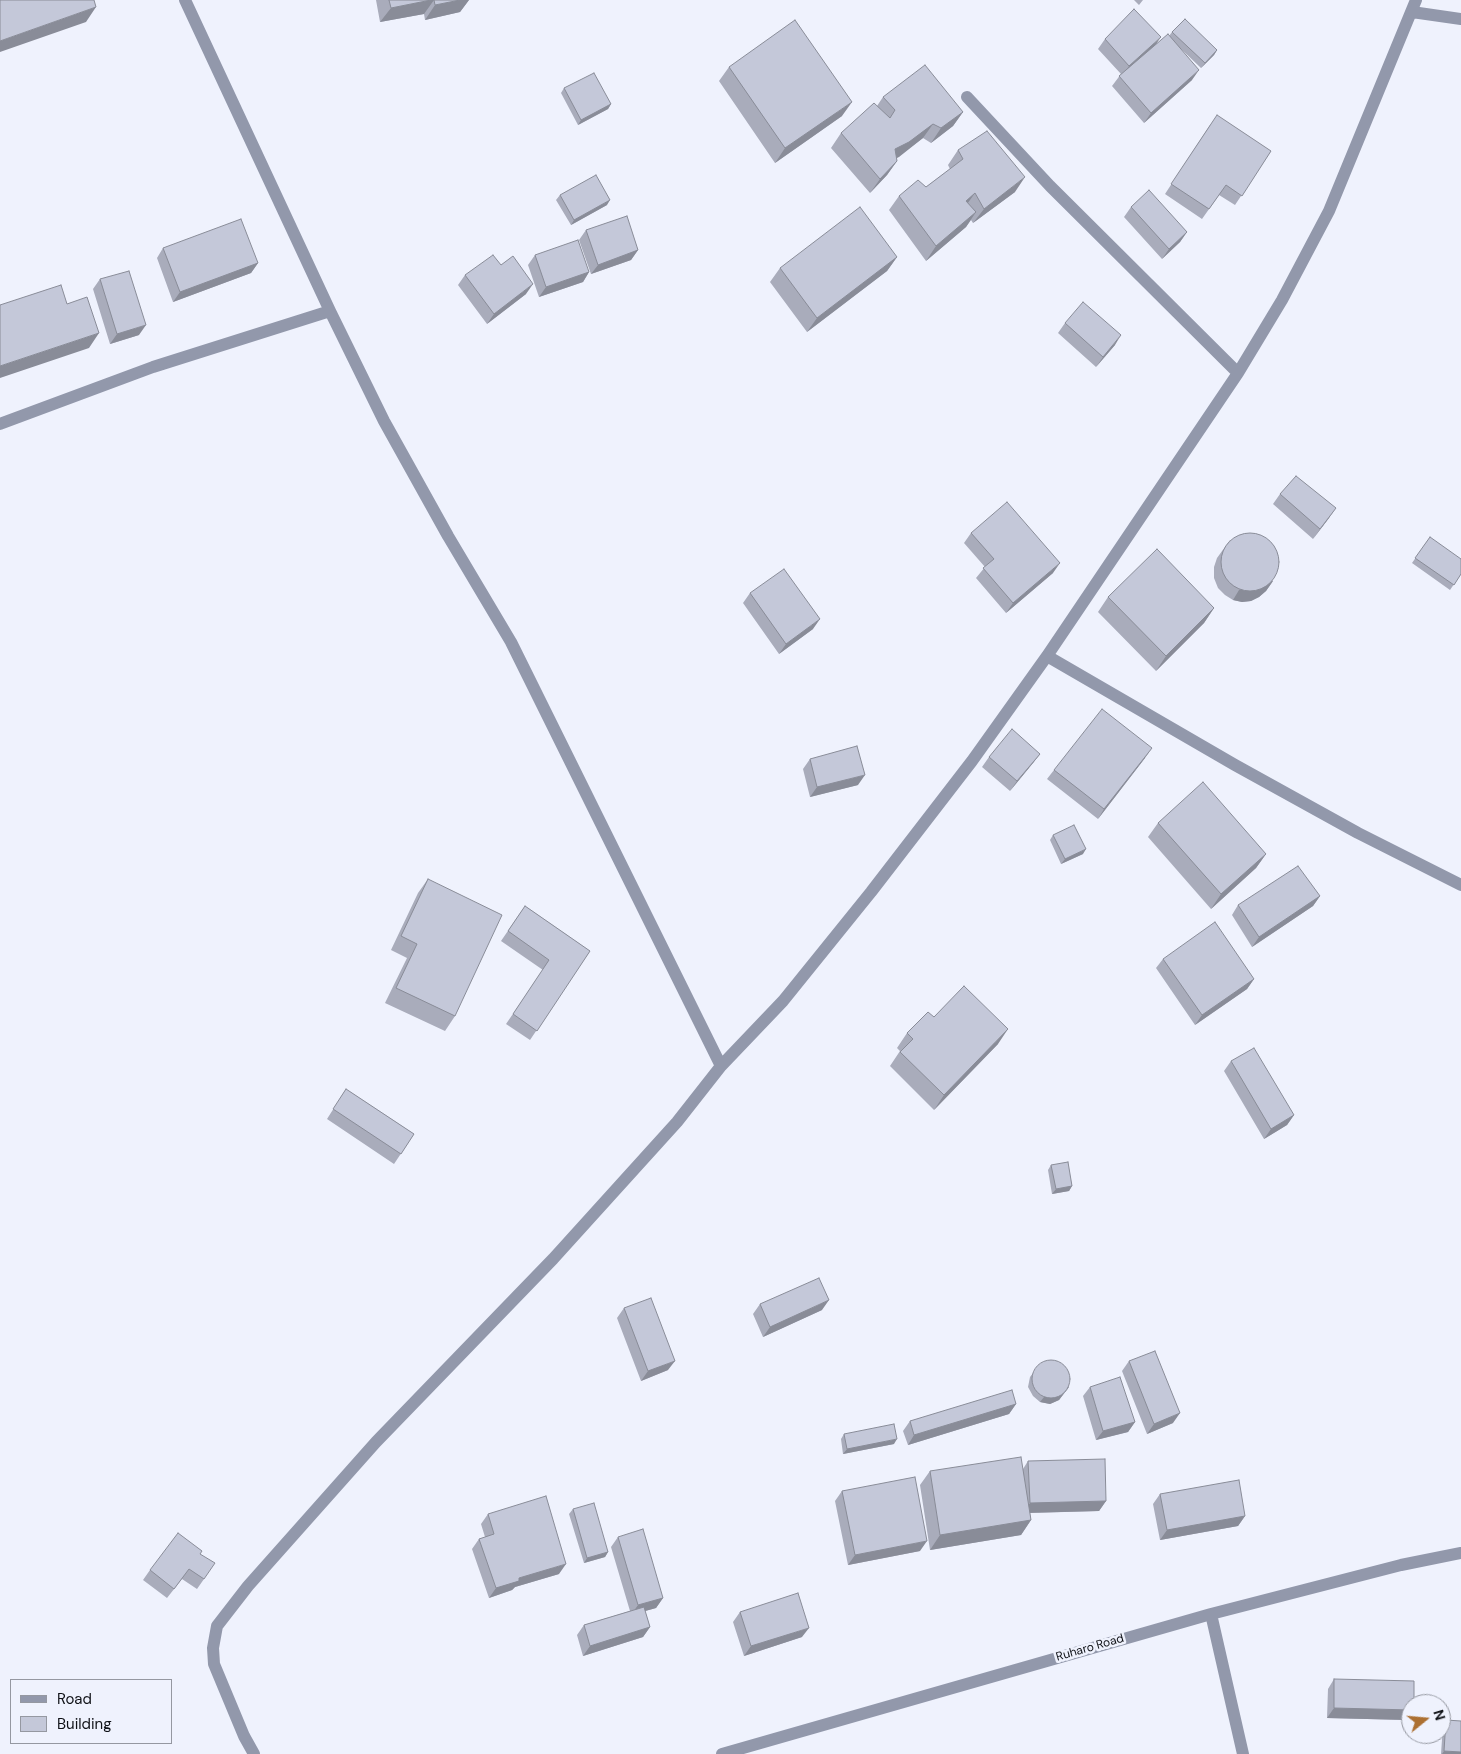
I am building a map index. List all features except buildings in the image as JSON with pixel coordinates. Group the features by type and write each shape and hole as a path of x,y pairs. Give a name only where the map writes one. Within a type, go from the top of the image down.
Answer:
{"street":[{"path":"185,0 330,311 384,421 448,536 511,642 721,1066"},
{"path":"254,1754 244,1736 214,1664 213,1648 217,1626 248,1586 376,1442 553,1259 677,1122 721,1066 783,1001 871,892 972,761 1047,656 1238,373 1282,300 1329,211 1414,6 1461,19"},
{"path":"967,97 1050,186 1238,373"},
{"path":"0,424 153,367 330,311"},
{"path":"1047,656 1358,833 1461,885"},
{"name":"Ruharo Road","path":"722,1754 1211,1614 1401,1565 1461,1553"},
{"path":"1211,1614 1243,1754"}]}
